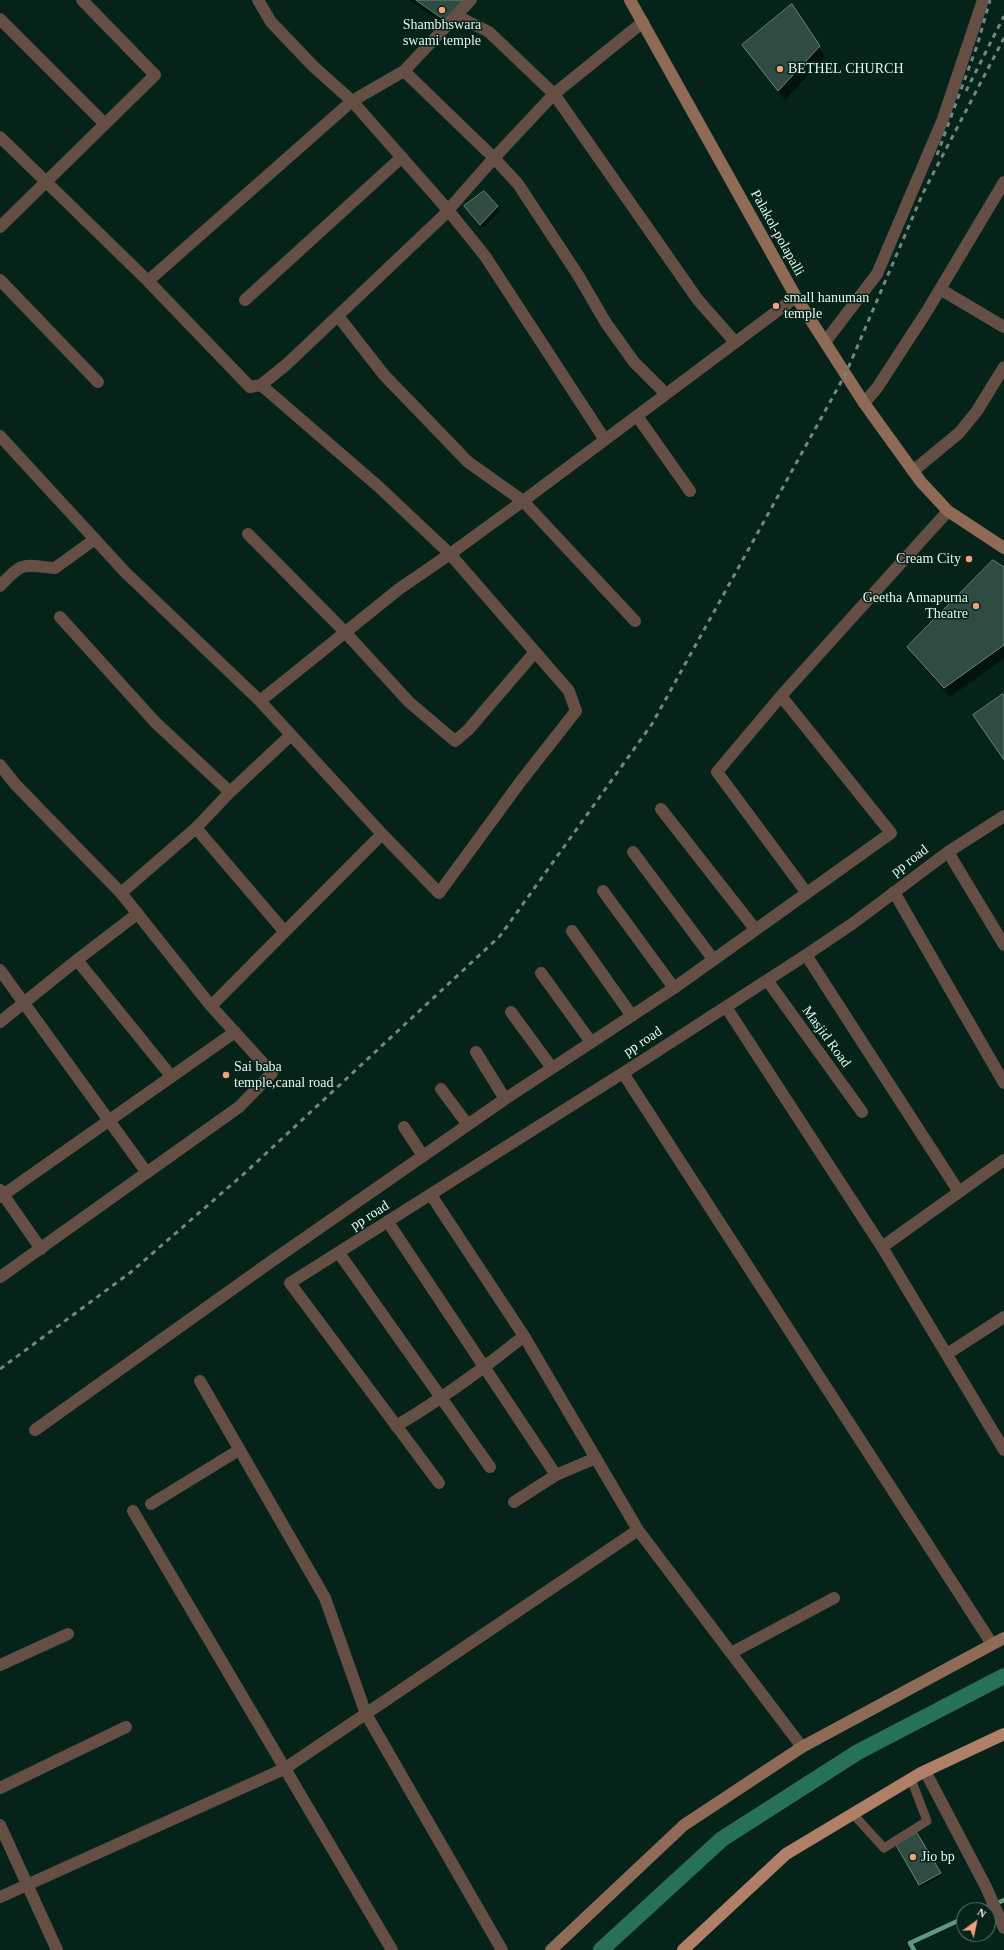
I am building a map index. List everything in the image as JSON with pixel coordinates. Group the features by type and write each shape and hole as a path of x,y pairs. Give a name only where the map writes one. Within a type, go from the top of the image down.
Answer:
{"main road":[{"path":"683,1950 786,1854 925,1771 1004,1734"}],"street":[{"path":"0,227 154,75 82,0"},
{"path":"258,0 271,22 314,66 352,101 448,210 485,256 605,440"},
{"path":"148,281 352,101 404,71 471,0"},
{"name":"Palakol-polapalli","path":"630,0 796,298 864,404 913,471 948,511 1004,548"},
{"path":"825,342 877,274 943,119 983,0"},
{"path":"457,16 490,32 554,94 698,300 735,342"},
{"path":"0,19 105,124"},
{"path":"0,137 148,281 250,387 261,385 287,364 448,210 554,94 643,22"},
{"path":"404,71 494,158 518,184 578,275 606,323 634,362 666,394"},
{"path":"245,300 402,157"},
{"path":"864,404 877,388 940,289 1004,182"},
{"path":"0,280 98,382"},
{"path":"940,289 1004,327"},
{"path":"260,701 344,631 399,589 523,501 796,298"},
{"path":"338,316 384,375 468,462 523,501 635,621"},
{"path":"913,471 959,433 977,411 1004,367"},
{"path":"0,436 125,572 260,701 382,834 439,892 520,780 576,711 569,691 450,554 379,487 261,385"},
{"path":"637,416 690,491"},
{"path":"806,892 717,772 781,696 948,511"},
{"path":"248,534 344,631 409,702 455,741 468,730 535,652"},
{"path":"0,586 17,568 25,566 54,568 95,539"},
{"path":"60,617 155,722 230,792"},
{"path":"35,1430 269,1263 505,1099 674,988 806,892 891,833 781,696"},
{"path":"121,893 196,828 230,792 291,735"},
{"path":"0,764 15,784 121,893 211,1006 272,1073 239,1107 0,1277"},
{"path":"661,809 755,930"},
{"name":"pp road","path":"396,1426 290,1283 623,1073 806,955 852,924 948,852 1004,816"},
{"path":"196,828 284,932"},
{"path":"211,1006 382,834"},
{"path":"633,852 713,959"},
{"path":"948,852 1004,945"},
{"path":"603,891 674,988"},
{"path":"894,892 1004,1083"},
{"path":"0,1022 137,914"},
{"path":"572,931 632,1016"},
{"path":"806,955 959,1192"},
{"path":"78,960 171,1076"},
{"path":"0,970 147,1173"},
{"path":"541,973 591,1042"},
{"name":"Masjid Road","path":"767,980 862,1112"},
{"path":"726,1007 882,1247 1004,1450"},
{"path":"511,1012 552,1068"},
{"path":"41,1249 1,1194 235,1032"},
{"path":"476,1052 505,1099"},
{"path":"623,1073 992,1644"},
{"path":"441,1089 468,1125"},
{"path":"404,1127 423,1156"},
{"path":"882,1247 1004,1160"},
{"path":"431,1195 524,1336 638,1530 802,1747"},
{"path":"388,1222 556,1474"},
{"path":"339,1253 490,1467"},
{"path":"947,1354 1004,1317"},
{"path":"439,1483 396,1426 442,1399 485,1368 524,1336"},
{"path":"200,1381 325,1598 366,1714 502,1950"},
{"path":"151,1504 239,1450"},
{"path":"514,1502 556,1474 596,1458"},
{"path":"132,1511 392,1950"},
{"path":"0,1898 284,1769 638,1530"},
{"path":"731,1653 834,1598"},
{"path":"0,1665 68,1634"},
{"path":"552,1950 684,1825 802,1747 1004,1638"},
{"path":"0,1788 126,1727"},
{"path":"925,1771 986,1887 1004,1928"},
{"path":"0,1825 57,1950"}],"lane":[{"path":"853,1814 884,1848 927,1821 911,1779"}],"building":[{"name":"Shambhswara swami temple","path":"416,0 463,0 445,20"},
{"name":"BETHEL CHURCH","path":"792,4 820,46 778,91 742,45"},
{"path":"484,191 498,206 480,225 464,206"},
{"name":"Geetha Annapurna Theatre","path":"993,560 1004,567 1004,645 944,688 907,647"},
{"path":"1003,694 1004,696 1004,760 973,715"},
{"path":"917,1833 941,1873 919,1885 896,1845"}],"waterway":[{"path":"601,1950 722,1839 858,1752 1004,1676"},
{"path":"996,1904 1004,1900"},
{"path":"914,1950 910,1943 956,1922"}],"railway":[{"path":"937,155 977,46 990,0"},
{"path":"966,91 1004,16"},
{"path":"0,1369 131,1272 246,1172 500,936 652,724 846,373 923,193 1004,38"}],"place":[{"name":"Shambhswara swami temple","path":"442,10"},
{"name":"BETHEL CHURCH","path":"780,69"},
{"name":"small hanuman temple","path":"776,306"},
{"name":"Cream City","path":"969,559"},
{"name":"Geetha Annapurna Theatre","path":"976,606"},
{"name":"Sai baba temple,canal road","path":"226,1075"},
{"name":"Jio bp","path":"913,1857"}]}
